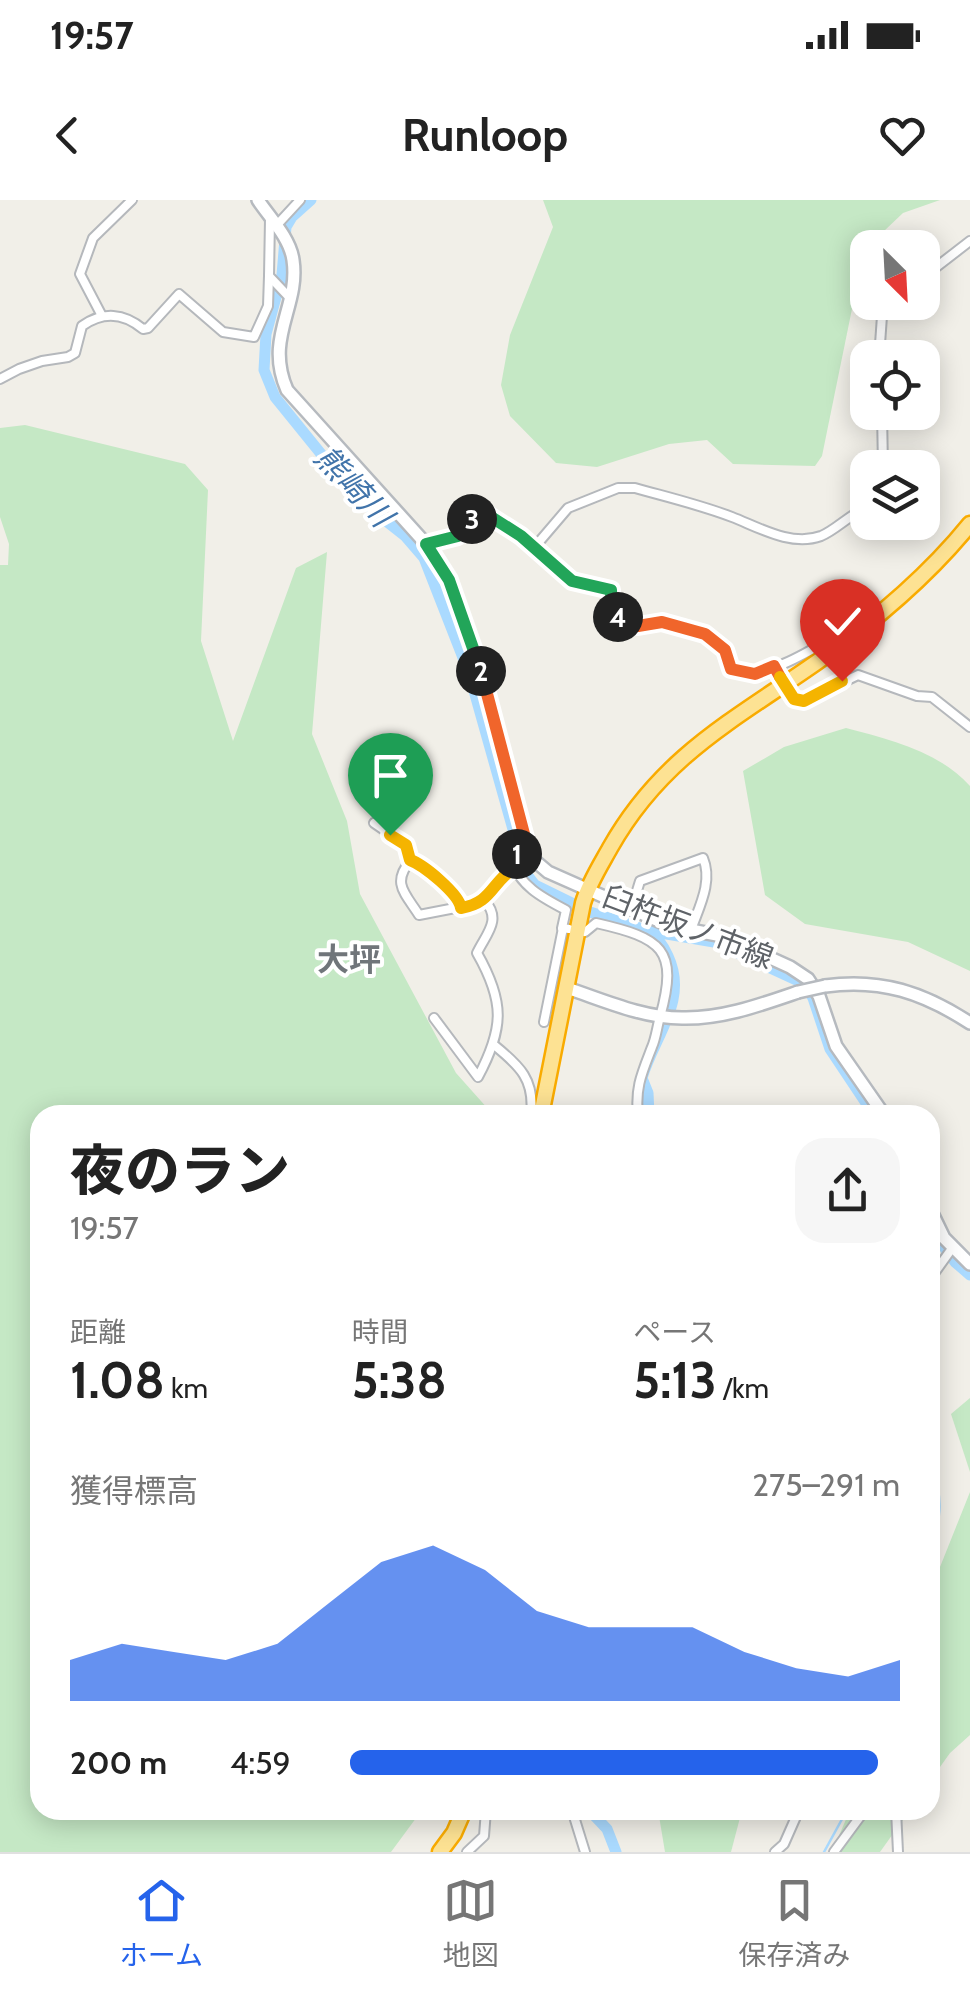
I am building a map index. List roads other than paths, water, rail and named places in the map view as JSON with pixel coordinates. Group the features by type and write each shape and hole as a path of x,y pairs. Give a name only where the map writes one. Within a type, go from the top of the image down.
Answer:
{"highway":[{"path":"544,1105 565,960 574,927 622,826 648,791 686,753 873,618 970,524"},
{"path":"440,1852 460,1820"}],"main road":[{"path":"258,200 293,262 278,351 278,369 286,390 426,544 449,580 486,685 526,850"},
{"name":"臼杵坂ノ市線","path":"526,850 548,872 586,896 632,907 670,926 722,936 790,966 808,980 819,996 836,1046 877,1105"},
{"name":"臼杵坂ノ市線","path":"560,995 667,1017 748,1009 825,986 878,984 937,1002 970,1023"},
{"path":"940,1230 949,1251 970,1264"}],"street":[{"path":"102,316 80,274 93,238 132,200"},
{"path":"0,379 42,361 68,358 75,352 82,326 102,316 122,316 143,330 179,294 223,332 254,337 268,306 274,224 300,200"},
{"path":"940,264 970,241"},
{"path":"271,278 287,294"},
{"path":"533,549 568,508 618,488 634,488 716,512 765,533 805,538 822,536 850,516"},
{"path":"426,544 458,536 468,521 484,514 516,532 572,581 611,590 612,615 638,626 662,622 705,634 725,650 731,669 755,674 775,668 846,630 853,634"},
{"path":"775,668 794,699 804,701 858,675 917,696 932,697 970,727"},
{"path":"374,823 406,845 410,860"},
{"path":"410,860 400,872 400,882 419,915 485,901 526,850"},
{"path":"632,907 640,881 703,858 707,882 692,930"},
{"path":"410,860 422,864 432,877 458,895 461,908"},
{"path":"513,862 532,892 566,910 574,927 596,923 649,940 668,963 667,1017 638,1079 638,1105"},
{"path":"434,1018 478,1077 494,1046 501,1019 489,973 477,952 494,920 494,912 485,901"},
{"path":"544,1022 560,995"},
{"path":"494,1046 528,1078 532,1105"},
{"path":"940,1264 949,1251"},
{"path":"467,1852 484,1836 485,1820"},
{"path":"575,1820 585,1852"},
{"path":"775,1852 784,1844 795,1820"},
{"path":"834,1852 858,1820"},
{"path":"896,1820 898,1852"}],"waterway":[{"name":"熊崎川","path":"311,200 286,227 282,275 266,334 264,370 275,397 339,476 424,558 469,673 525,872 535,885 590,912 649,931 714,942 805,984 830,1049 867,1105"},
{"path":"649,931 668,956 674,988 667,1018 642,1078 649,1105"},
{"path":"940,1242 970,1275"},
{"path":"940,1258 945,1251"},
{"path":"598,1820 607,1829 616,1852"},
{"path":"824,1852 842,1820"}],"district":[{"name":"大坪","path":"349,959"}]}
